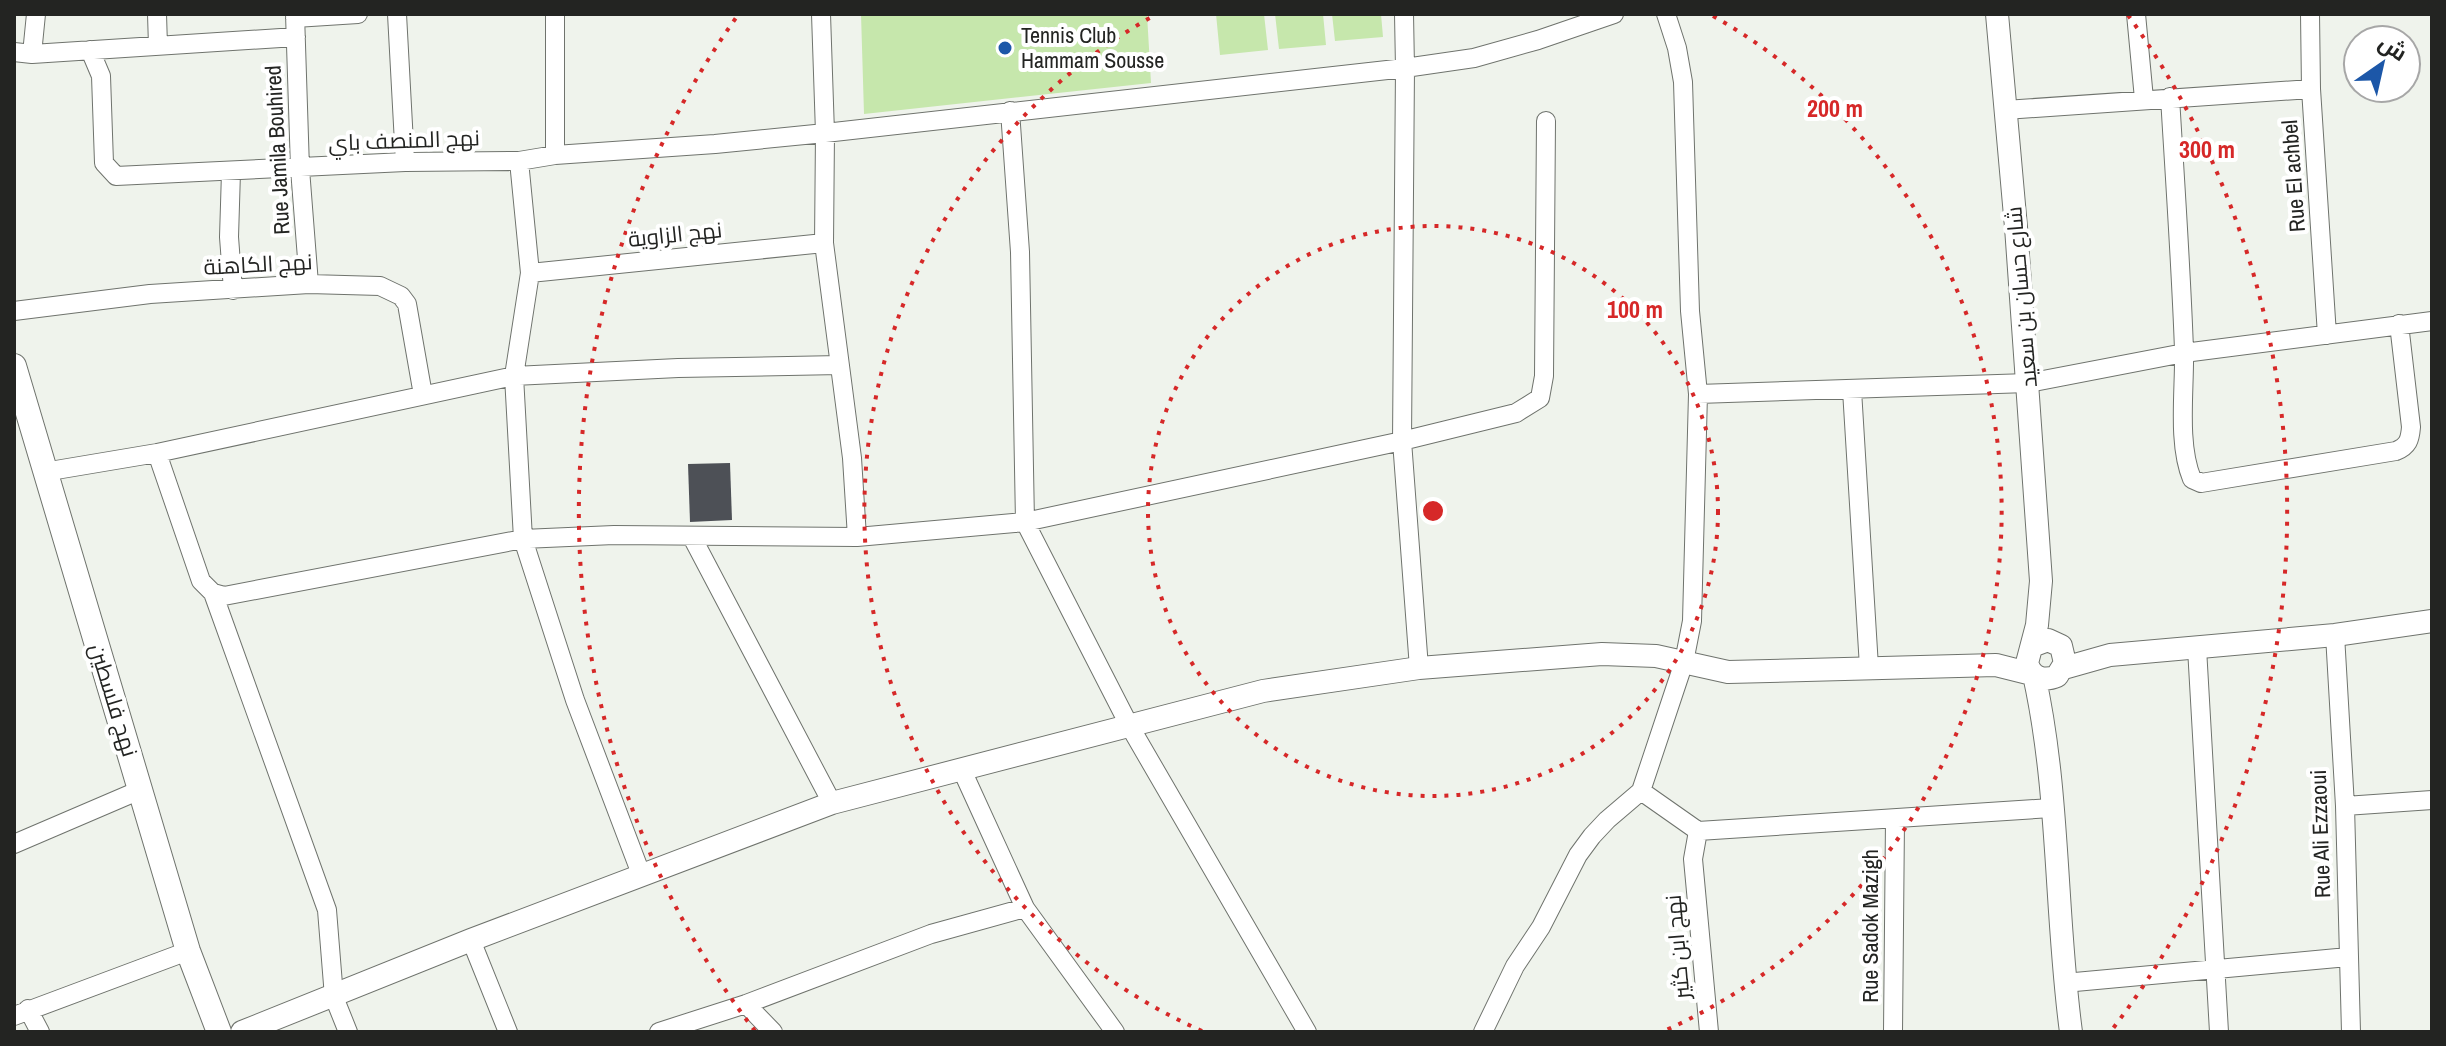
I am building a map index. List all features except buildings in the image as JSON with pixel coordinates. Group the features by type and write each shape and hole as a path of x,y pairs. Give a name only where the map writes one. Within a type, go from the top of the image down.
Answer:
{"main road":[{"name":"نهج فلسطين","path":"14,366 188,951 219,1032"}],"street":[{"path":"36,14 23,53 296,37"},
{"path":"157,14 158,46"},
{"path":"295,16 358,14"},
{"path":"397,14 405,162"},
{"path":"555,14 555,155"},
{"path":"821,14 825,133 824,243 852,458 857,537"},
{"path":"1404,14 1402,441 1419,668"},
{"name":"نهج المنصف باي","path":"90,50 101,76 102,153 108,169 116,176 405,162 519,161 555,155 825,133 1474,58 1614,14"},
{"path":"1483,1032 1515,966 1541,927 1578,855 1607,820 1641,791 1684,662 1692,621 1698,394 1690,311 1683,82 1677,48 1666,14"},
{"name":"شارع حسان بن سعيد","path":"1997,14 2041,581 2061,658"},
{"path":"2136,14 2144,99"},
{"name":"Rue El achbel","path":"2310,14 2311,89 2327,335"},
{"name":"Rue Jamila Bouhired","path":"295,16 300,169 309,284"},
{"path":"2005,110 2311,89"},
{"path":"2170,97 2184,353 2183,411 2191,477 2201,483 2405,447 2411,427 2399,324"},
{"path":"1010,111 1021,281 1025,522 1129,725 1307,1032"},
{"path":"213,593 224,596 523,539 614,535 857,537 1025,522 1402,441 1516,413 1540,398 1544,376 1546,121"},
{"path":"519,161 530,273 514,376 523,539 575,700 641,874"},
{"path":"231,172 229,237 233,290"},
{"name":"نهج الزاوية","path":"530,273 824,243"},
{"name":"نهج الكاهنة","path":"14,311 150,294 309,284 380,286 401,296 410,313 423,395"},
{"path":"1698,394 2028,383 2184,353 2432,321"},
{"path":"44,472 157,453 514,376 678,368 840,365"},
{"path":"1852,390 1869,667"},
{"path":"157,453 201,581 213,593 327,910 334,997 348,1032"},
{"path":"692,537 832,803"},
{"name":"شارع حسان بن سعيد","path":"2030,648 2041,581"},
{"path":"242,1032 641,874 832,803 1263,691 1419,668 1602,654 1656,656 1728,672 1996,665 2045,679 2061,658 2335,635 2432,621"},
{"name":"Rue Ali Ezzaoui","path":"2335,635 2345,806 2351,1032"},
{"path":"1996,665 2013,660 2048,640 2061,658 2045,726"},
{"path":"2030,648 2027,663 2033,674 2045,726 2064,983 2071,1032"},
{"path":"2197,648 2219,1032"},
{"path":"961,768 1025,908 1115,1032"},
{"path":"14,844 140,790"},
{"path":"1641,791 1698,831 2051,808"},
{"path":"2345,806 2432,800"},
{"name":"Rue Sadok Mazigh","path":"1893,1032 1895,820"},
{"name":"نهج ابن كثير","path":"1698,831 1693,859 1709,1032"},
{"path":"659,1032 746,1004 931,934 1025,908"},
{"path":"471,940 508,1032"},
{"path":"40,1032 21,1013 188,951"},
{"path":"2064,983 2348,957"},
{"path":"746,1004 773,1032"}],"green space":[{"name":"Tennis Club Hammam Sousse","path":"861,14 1147,14 1151,83 864,114"},
{"path":"1216,14 1264,14 1268,50 1220,55"},
{"path":"1275,14 1323,14 1326,45 1279,49"},
{"path":"1332,14 1381,14 1383,37 1335,41"}],"place":[{"name":"Tennis Club Hammam Sousse","path":"1005,48"}]}
